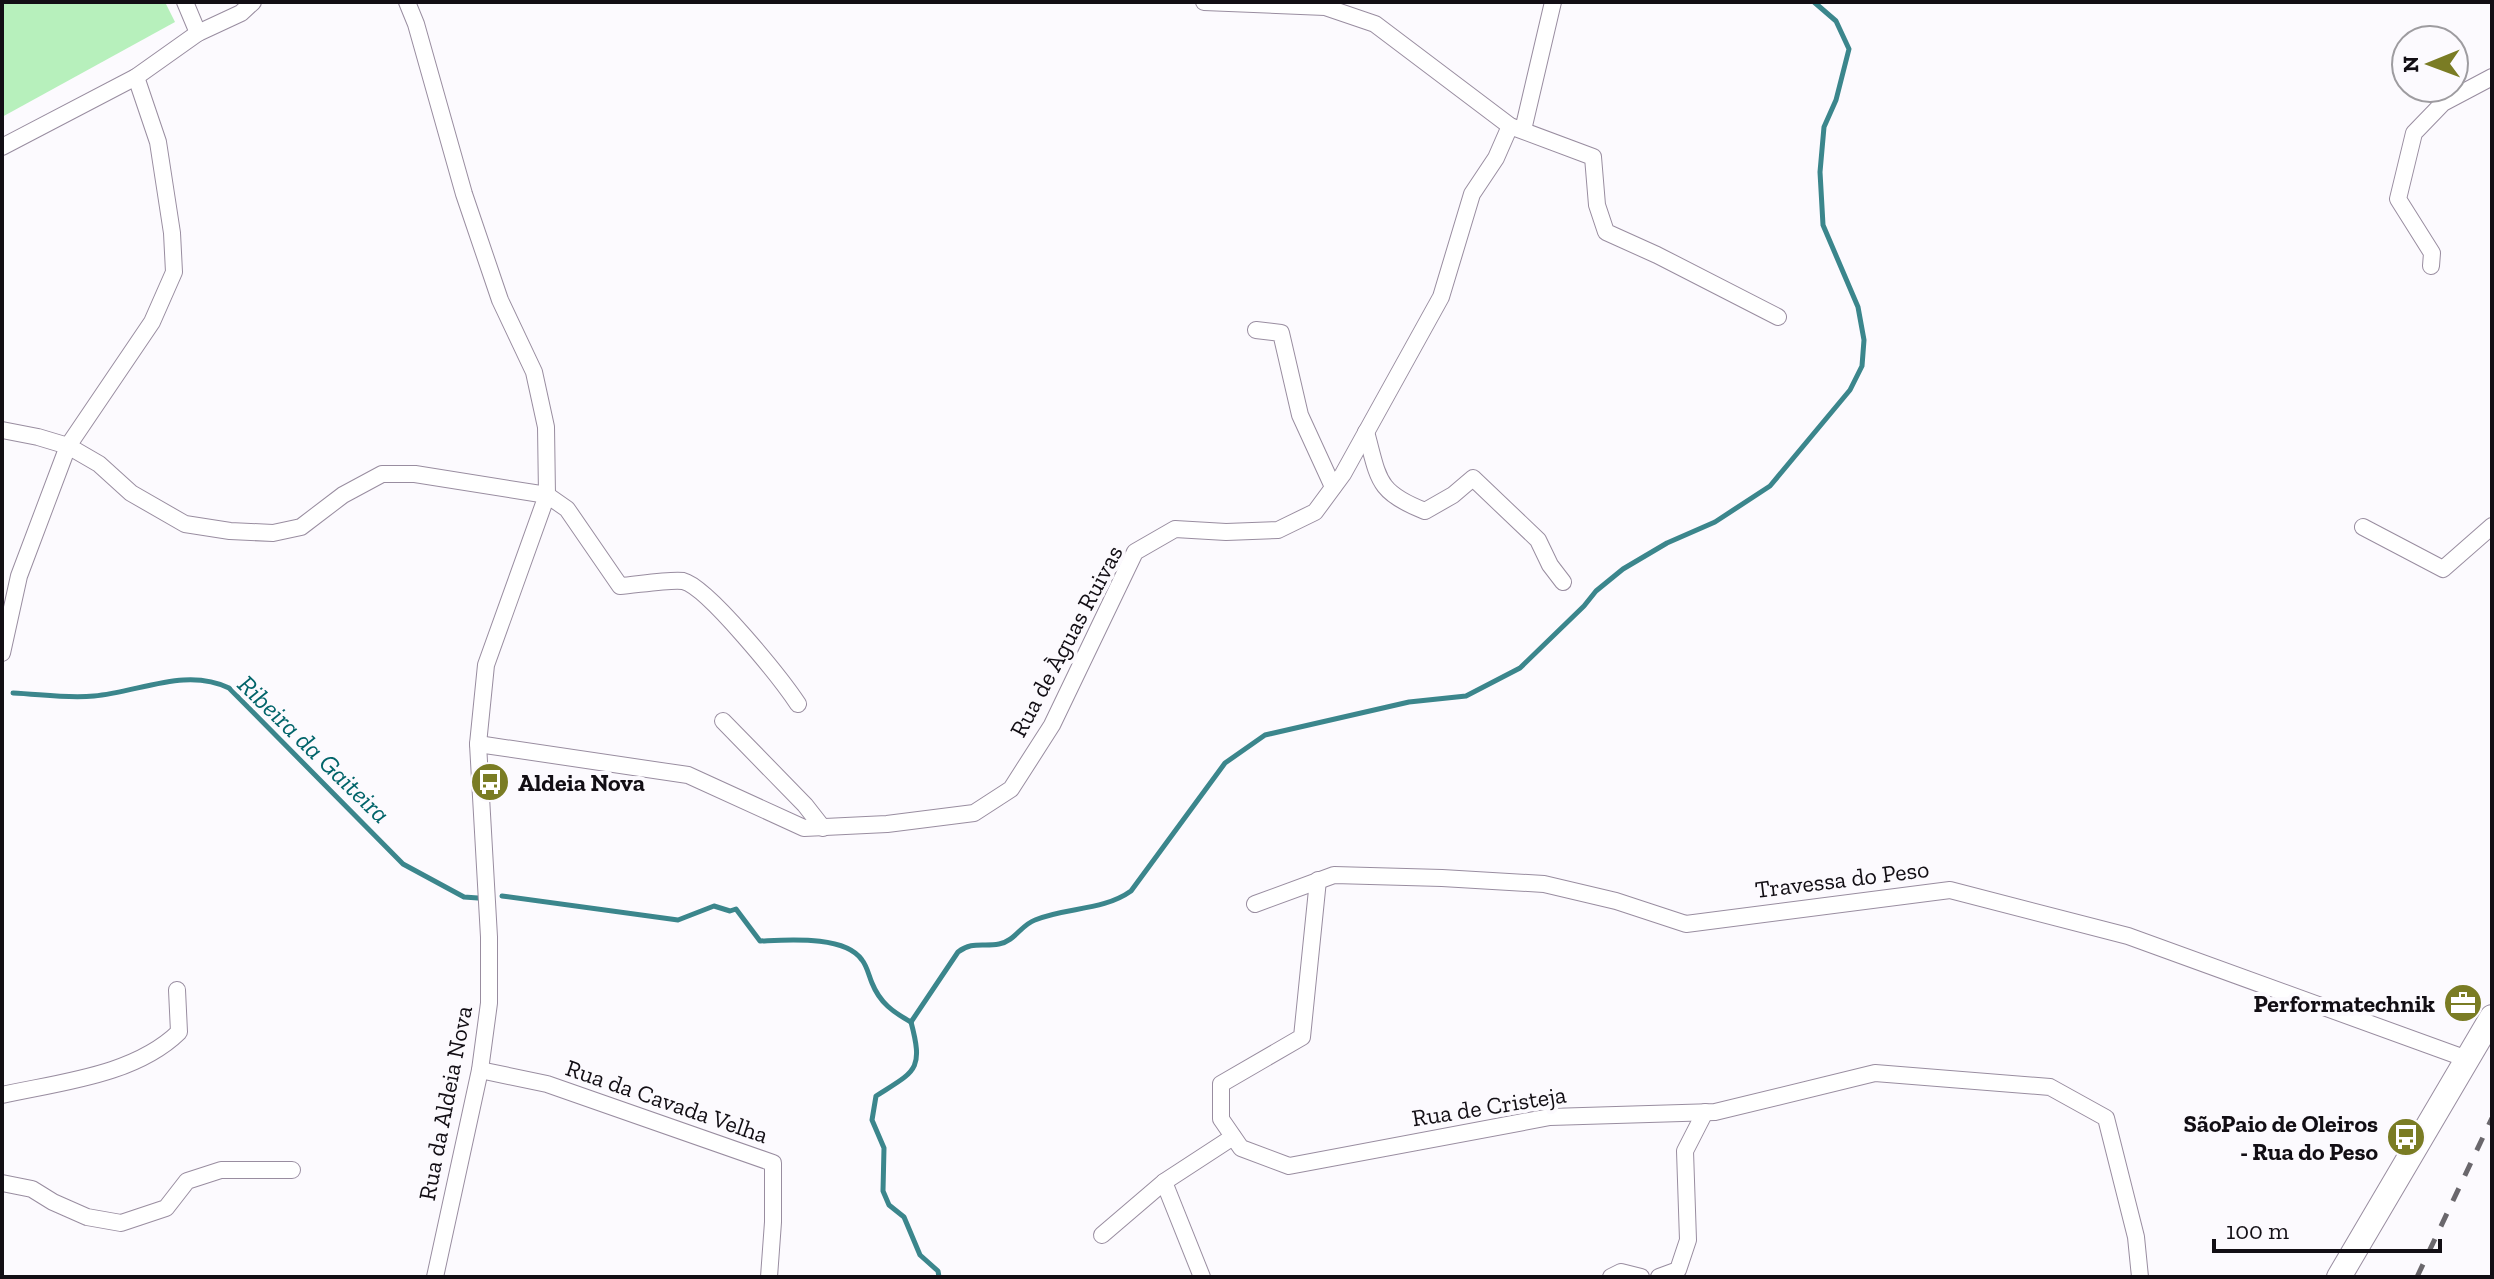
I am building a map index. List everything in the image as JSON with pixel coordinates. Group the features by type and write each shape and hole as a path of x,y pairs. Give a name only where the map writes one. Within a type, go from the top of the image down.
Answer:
{"main road":[{"path":"2339,1277 2492,1017"}],"street":[{"path":"185,2 198,33"},
{"path":"2,147 136,77 198,33 241,13 253,2"},
{"name":"Rua da Aldeia Nova","path":"407,2 464,194 500,300 534,372 546,427 547,495 486,665 478,744 489,937 489,1003 480,1070 435,1277"},
{"path":"1204,2 1325,7 1375,24 1516,128 1593,157 1597,205 1606,232 1778,317"},
{"name":"Rua de Àguas Ruivas","path":"478,744 688,775 804,828 887,824 974,813 1011,789 1052,725 1135,552 1175,529 1226,532 1278,530 1315,512 1333,487 1441,297 1472,194 1516,128 1553,2"},
{"path":"2,653 19,576 68,446 152,322 174,272 158,142 136,77"},
{"path":"2431,266 2432,253 2398,199 2414,133 2443,103 2492,77"},
{"path":"1256,330 1281,333 1300,415 1333,487"},
{"path":"2,430 68,446 99,464 131,493 185,524 230,531 273,533 301,527 343,495 382,474 415,474 547,495 567,509 620,586 683,581 697,589 749,640 798,704"},
{"path":"1366,432 1380,483 1398,500 1425,511 1453,495 1473,478 1538,540 1550,565 1563,582"},
{"path":"2363,527 2443,569 2492,526"},
{"path":"723,721 805,805 823,828"},
{"name":"Travessa do Peso","path":"1255,904 1334,875 1544,884 1616,901 1686,924 1950,890 2128,936 2467,1059"},
{"path":"1102,1235 1164,1182 1233,1137 1221,1119 1221,1084 1302,1037 1318,880"},
{"path":"2,1095 129,1065 163,1047 179,1032 177,990"},
{"name":"Rua da Cavada Velha","path":"480,1070 547,1084 773,1163 769,1277"},
{"name":"Rua de Cristeja","path":"1233,1137 1241,1148 1289,1166 1550,1117 1715,1112 1875,1073 2050,1087 2106,1118 2136,1237 2140,1277"},
{"path":"1659,1277 1678,1270 1688,1240 1685,1151 1705,1112"},
{"path":"2,1183 32,1189 87,1217 121,1223 166,1208 187,1181 221,1170 292,1170"},
{"path":"1164,1182 1202,1277"},
{"path":"1611,1277 1621,1272 1641,1277"}],"green space":[{"path":"2,2 165,2 175,22 2,117"}],"waterway":[{"path":"911,1022 963,949 1005,942 1035,920 1096,906 1131,891 1225,763 1265,735 1409,702 1466,696 1520,668 1596,591 1623,569 1667,543 1715,522 1770,486 1850,390 1862,366 1864,340 1858,307 1823,225 1820,172 1824,127 1836,100 1849,49 1836,21 1814,2"},
{"name":"Ribeira da Gaiteira","path":"13,693 84,697 179,680 213,682 229,688 403,864 464,897 478,898"},
{"name":"Ribeira da Gaiteira","path":"502,896 678,920 714,906 730,911 736,909 760,941 815,941 843,946 854,952 864,962 883,1001 911,1022"},
{"path":"911,1022 916,1051 913,1068 908,1075 876,1096 872,1120 884,1148 883,1191 889,1205 904,1217 920,1255 938,1271 939,1277"}],"railway":[{"path":"2417,1277 2492,1118"}],"place":[{"name":"Aldeia Nova","path":"490,782"},
{"name":"Performatechnik","path":"2463,1003"},
{"name":"SãoPaio de Oleiros - Rua do Peso","path":"2406,1137"}]}
